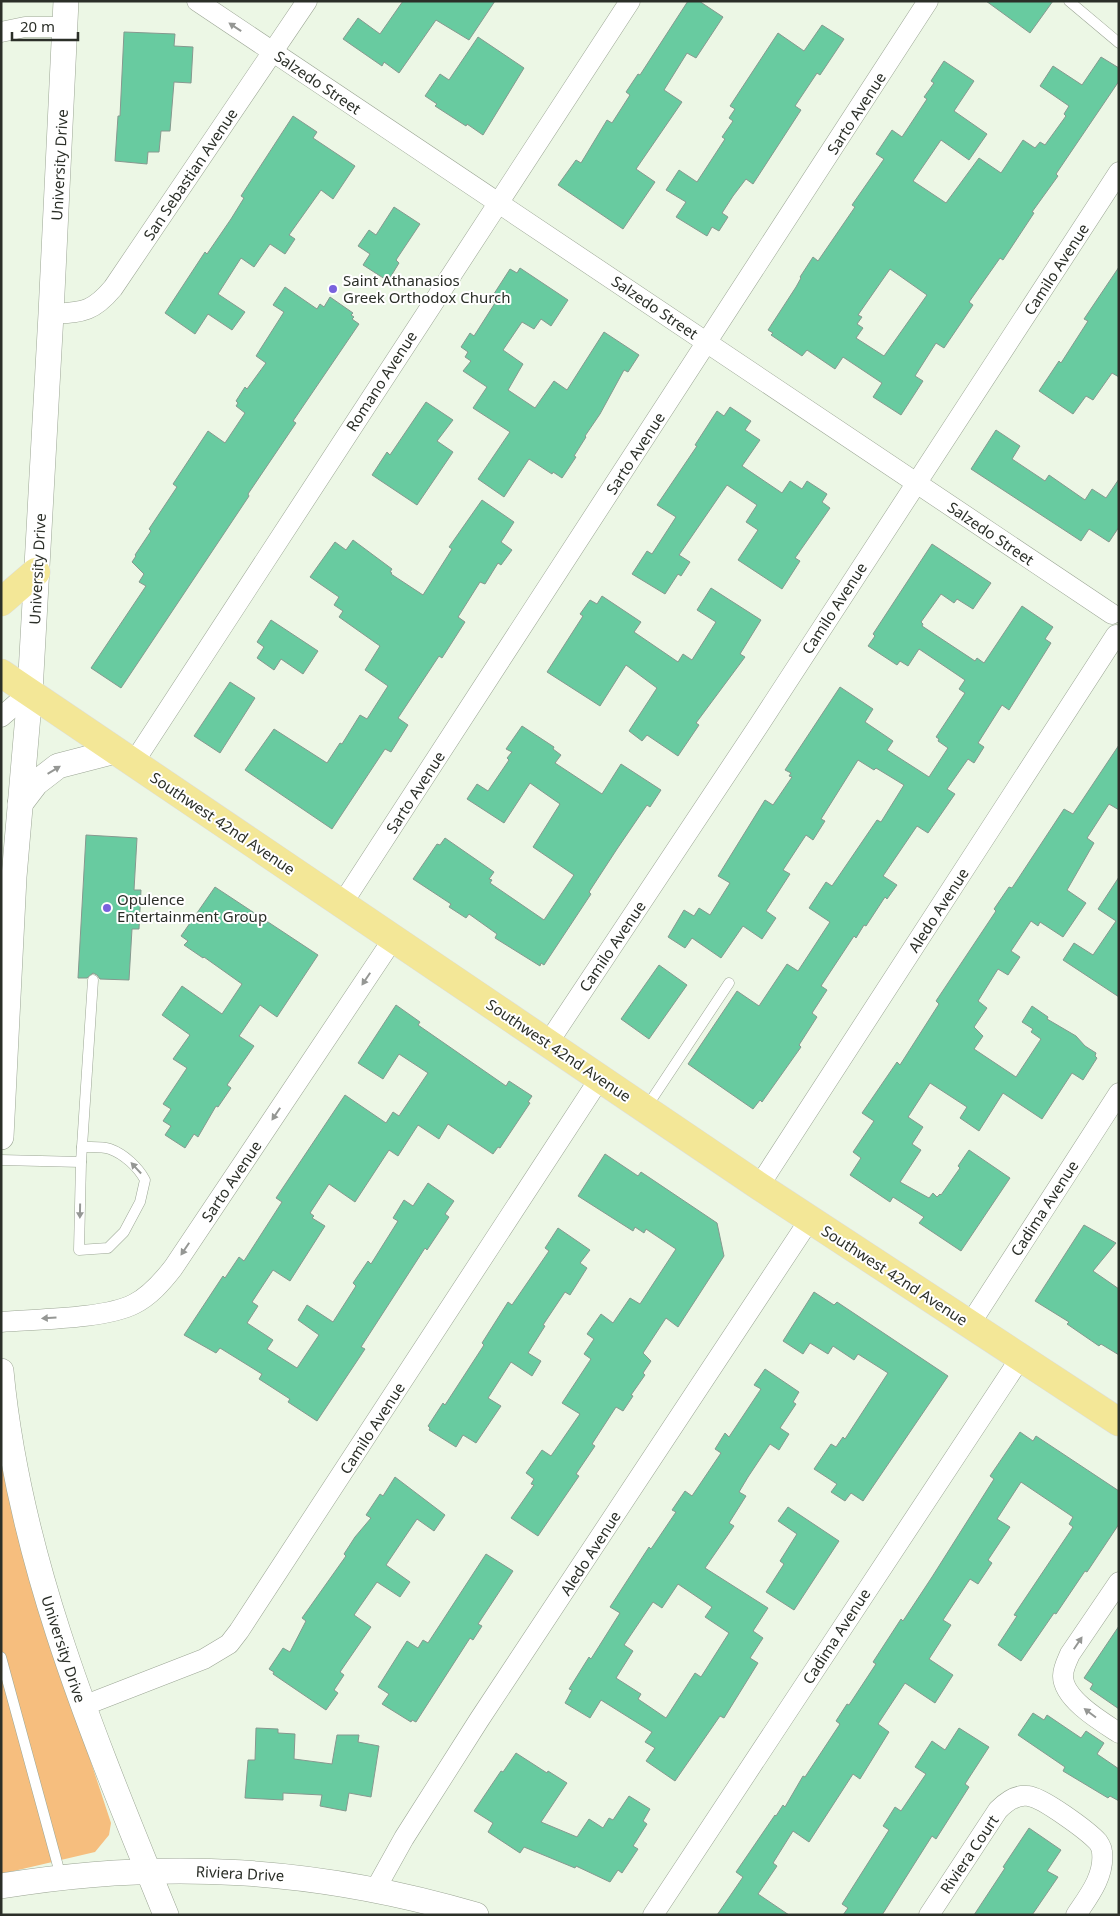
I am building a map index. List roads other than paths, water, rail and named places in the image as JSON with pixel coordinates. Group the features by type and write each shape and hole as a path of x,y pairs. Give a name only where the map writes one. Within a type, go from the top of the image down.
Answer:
{"main road":[{"path":"1,602 36,572"},
{"name":"Southwest 42nd Avenue","path":"1,673 759,1186 1119,1422"}],"street":[{"name":"University Drive","path":"1,1137 14,877 30,692 66,1"},
{"name":"Salzedo Street","path":"197,1 916,483 1115,611"},
{"name":"San Sebastian Avenue","path":"51,314 80,312 90,309 102,301 113,288 307,1"},
{"name":"Romano Avenue","path":"125,756 499,202 630,1"},
{"name":"Sarto Avenue","path":"342,904 928,1"},
{"path":"1,32 25,27 65,28"},
{"name":"Camilo Avenue","path":"548,1043 721,782 1119,172"},
{"path":"1115,611 1110,628 1117,635"},
{"name":"Aledo Avenue","path":"759,1186 1117,635"},
{"path":"1,717 30,692"},
{"path":"20,804 36,783 58,766 125,756"},
{"path":"1,855 14,877"},
{"name":"Sarto Avenue","path":"1,1322 120,1310 135,1304 150,1293 173,1268 393,939"},
{"name":"Camilo Avenue","path":"83,1706 204,1659 229,1644 240,1631 600,1078"},
{"name":"Cadima Avenue","path":"970,1324 1119,1093"},
{"name":"Aledo Avenue","path":"375,1890 404,1838 480,1720 810,1219"},
{"name":"Cadima Avenue","path":"653,1915 1021,1357"},
{"name":"University Drive","path":"2,1379 17,1473 27,1521 47,1596 109,1778 149,1870 166,1915"},
{"path":"1119,1582 1064,1666 1062,1678 1071,1697 1119,1734"},
{"name":"Riviera Court","path":"929,1915 998,1810 1010,1800 1028,1796 1044,1802 1079,1825 1100,1844 1102,1864 1099,1876 1092,1891 1076,1915"},
{"name":"Riviera Drive","path":"1,1886 102,1873 149,1870 215,1870 314,1879 425,1901 476,1915"}],"lane":[{"path":"1069,1 1119,43"},
{"path":"82,1147 109,1149 126,1157 145,1180 140,1202 124,1232 108,1248 79,1250 81,1162 93,980"},
{"path":"645,1108 729,983"},
{"path":"1,1160 81,1162"},
{"path":"1,1657 62,1878"}],"place":[{"name":"Saint Athanasios Greek Orthodox Church","path":"333,289"},
{"name":"Opulence Entertainment Group","path":"107,908"}]}
